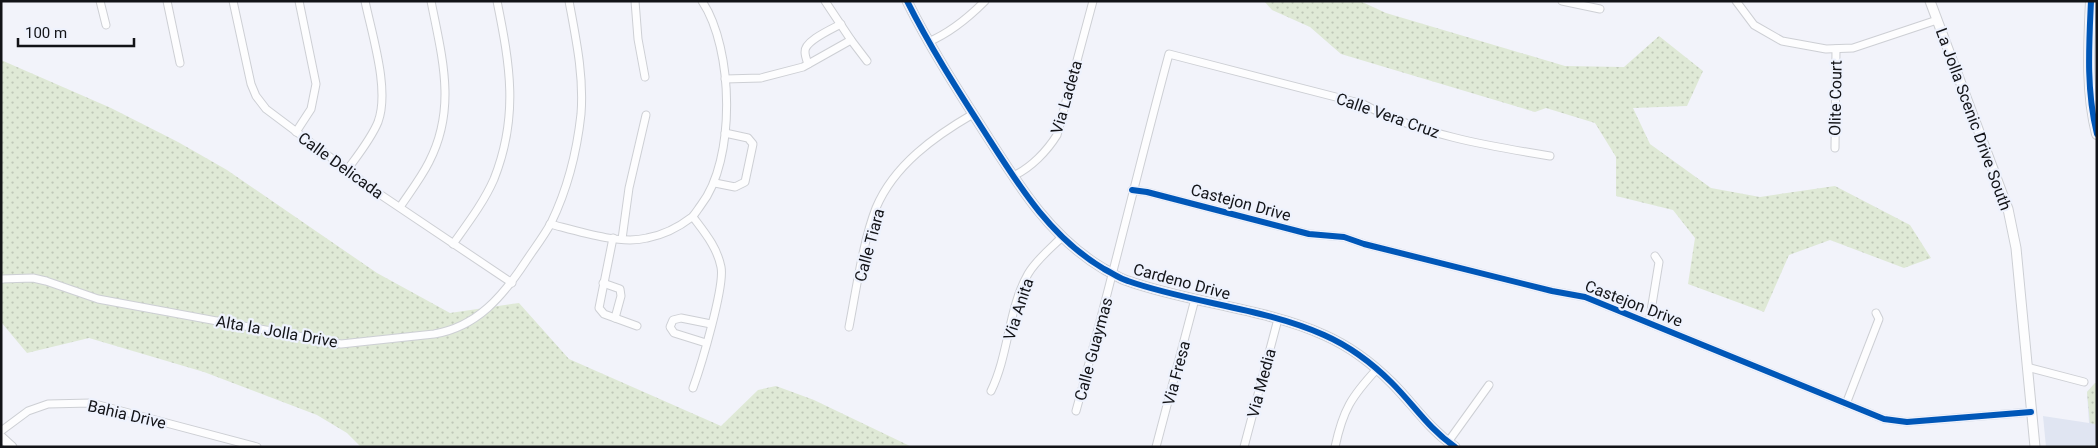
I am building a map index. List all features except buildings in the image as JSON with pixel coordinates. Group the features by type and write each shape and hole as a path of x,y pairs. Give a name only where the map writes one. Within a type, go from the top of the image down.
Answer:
{"main road":[{"path":"2091,1 2089,68 2093,117 2097,134"}],"street":[{"path":"100,1 106,25"},
{"path":"167,1 180,63"},
{"name":"Calle Delicada","path":"233,1 253,90 266,109 347,170 512,283"},
{"path":"296,132 311,109 316,84 299,1"},
{"path":"347,170 375,129 382,106 383,89 365,1"},
{"path":"400,207 429,162 438,139 445,106 446,77 431,1"},
{"path":"453,244 480,204 493,179 506,142 510,113 508,60 497,1"},
{"name":"Alta la Jolla Drive","path":"1,279 33,278 46,280 98,299 341,344 445,332 466,324 486,311 512,283 550,224 570,171 581,113 582,83 569,1"},
{"path":"635,1 638,39 645,77"},
{"path":"825,1 867,61"},
{"name":"Cardeno Drive","path":"907,1 928,42 1013,176 1044,218 1062,237 1097,264 1126,281 1278,319 1324,334 1355,351 1392,383 1423,420 1452,444"},
{"path":"928,42 942,36 957,26 985,1"},
{"name":"Via Ladeta","path":"1013,176 1020,173 1044,153 1056,135 1093,1"},
{"path":"1562,1 1600,9"},
{"path":"1736,1 1754,25 1782,41 1826,49 1853,48 1937,20"},
{"name":"La Jolla Scenic Drive South","path":"1930,1 2008,209 2016,248 2035,447"},
{"path":"550,224 613,238 640,240 657,236 693,216 708,196 714,183 725,144 727,99 718,38 706,2"},
{"path":"808,64 804,51 806,46 840,24"},
{"path":"725,78 761,78 808,64 851,40"},
{"name":"Olite Court","path":"1835,148 1836,49"},
{"name":"Calle Vera Cruz","path":"1169,54 1363,104 1385,116 1417,127 1506,149 1550,156"},
{"name":"Calle Guaymas","path":"1076,411 1132,190 1169,54"},
{"name":"Calle Tiara","path":"849,327 871,224 886,190 898,173 923,148 973,114"},
{"path":"622,239 629,188 646,115"},
{"path":"714,183 735,188 746,182 752,144 748,138 725,133"},
{"name":"Castejon Drive","path":"1132,190 1147,192 1309,234 1344,237 1364,244 1543,289 1585,297 1884,419 1907,422 2031,412"},
{"path":"693,216 712,242 718,255 721,270 711,324 694,388"},
{"name":"Via Anita","path":"991,390 998,375 1018,298 1028,273 1062,237"},
{"path":"613,238 599,308 604,314 637,326"},
{"path":"1649,323 1659,262 1655,256"},
{"path":"603,283 620,289 621,296 615,318"},
{"name":"Via Fresa","path":"1156,447 1195,299"},
{"path":"1846,404 1879,319 1876,313"},
{"path":"706,343 674,334 670,327 673,320 681,318 711,324"},
{"name":"Via Media","path":"1244,447 1278,319"},
{"path":"2027,367 2084,382"},
{"path":"1335,447 1340,422 1351,399 1377,370"},
{"path":"1452,444 1489,385"},
{"name":"Bahia Drive","path":"1,431 28,412 48,404 91,403 257,447"},
{"path":"1,436 12,447"}],"shaded area":[{"path":"2095,383 2097,447 2046,447 2043,416 2089,423 2087,392"}],"green space":[{"path":"1264,1 1360,1 1386,13 1565,66 1624,67 1659,36 1703,71 1687,106 1633,108 1650,144 1711,188 1760,197 1835,186 1910,225 1931,258 1904,268 1830,240 1789,255 1764,312 1688,284 1695,238 1673,210 1616,196 1616,157 1595,123 1546,108 1535,112 1341,54 1310,27 1272,10"},
{"path":"1,60 111,108 178,142 227,170 377,273 450,313 519,303 569,359 721,426 758,390 776,386 814,400 912,447 361,447 347,433 317,415 204,372 89,338 27,353 1,322"},
{"path":"2097,383 2097,425 2090,423 2087,392"}],"cycle path":[{"path":"907,1 952,81 1021,187 1050,224 1084,256 1125,280 1152,289 1277,318 1333,339 1360,356 1392,383 1437,432 1455,447"},
{"path":"2091,1 2090,84 2097,134"},
{"path":"1132,190 1147,192 1309,234 1344,237 1364,244 1552,291 1585,297 1884,419 1907,422 2031,412"}]}
